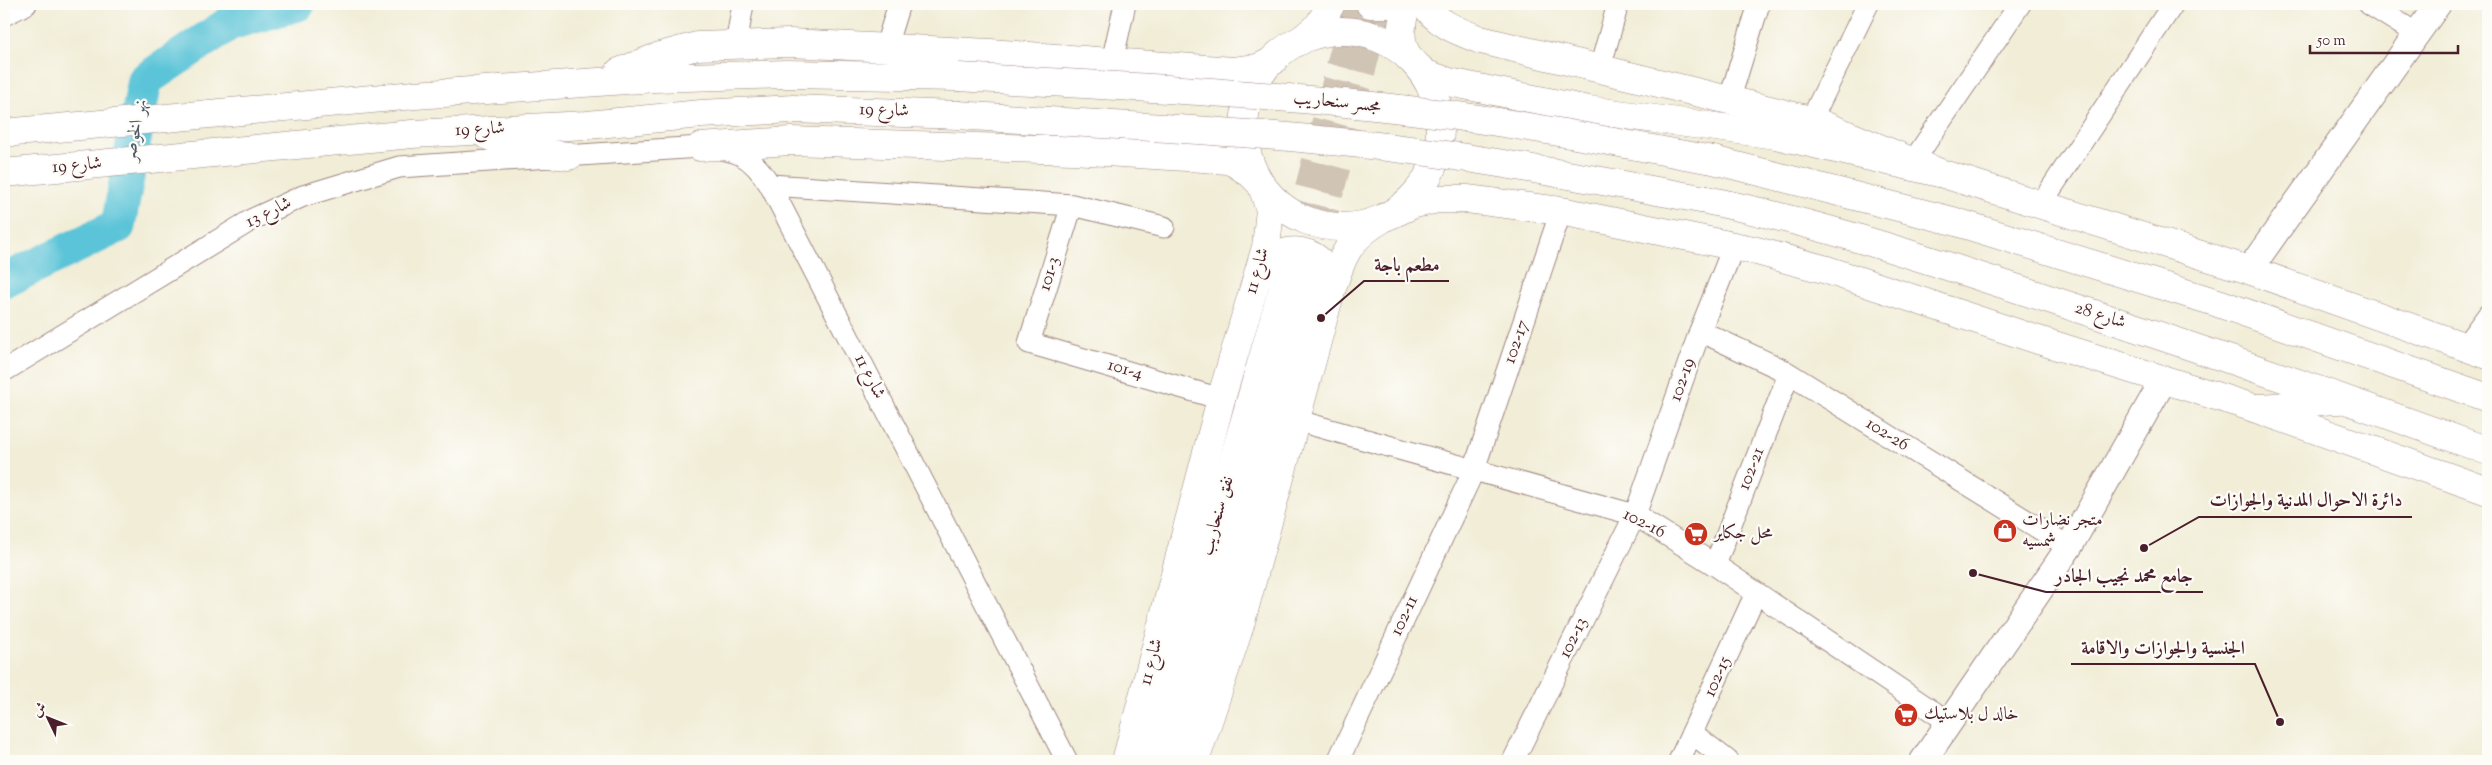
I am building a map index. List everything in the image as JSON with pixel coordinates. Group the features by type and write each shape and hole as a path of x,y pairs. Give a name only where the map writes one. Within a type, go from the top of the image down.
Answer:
{"main road":[{"path":"572,85 599,79 678,50 697,46 790,43 886,46 1234,71 1258,68 1273,60 1319,25 1331,4"},
{"path":"1370,4 1388,4"},
{"path":"1196,761 1240,625 1295,420 1342,256 1357,235 1411,199 1423,186 1431,170 1439,145 1440,119 1436,102 1430,86 1404,51 1400,36 1406,4"},
{"path":"1425,4 1434,16 1452,29 1480,40 1812,120 1940,173 2249,270 2477,350"},
{"path":"1300,41 1322,33 1362,33 1387,42 1426,74 1449,82 1588,110 1776,135 1940,173"},
{"name":"شارع 11","path":"1126,761 1221,399 1270,225 1270,210 1246,150 1245,114 1256,82 1273,60"},
{"name":"شارع 19","path":"4,133 416,95 655,78 786,74 958,77"},
{"name":"مجسر سنحاريب","path":"958,77 1152,88 1360,105 1556,132 1713,160 1839,191 1981,230 2218,303 2488,398"},
{"name":"شارع 19","path":"4,173 412,134 793,109 958,115 1280,137 1378,147 1554,172 1706,200"},
{"path":"458,131 488,135 532,152 569,156"},
{"path":"700,147 791,141 1072,150 1227,160 1252,174 1282,208 1313,224 1348,228 1386,217 1414,204 1438,198 1493,202 1561,212 1734,245 1827,270 2163,381 2254,408 2488,491"},
{"name":"شارع 28","path":"1706,200 1829,229 2173,340 2358,403 2488,451"},
{"path":"1256,280 1261,270 1277,255 1296,251 1317,258 1325,266 1329,275 1330,294"},
{"name":"نفق سنحاريب","path":"1147,761 1298,273 1174,761"},
{"path":"2254,408 2274,409 2324,400 2358,403"}],"street":[{"path":"4,15 26,4"},
{"path":"736,45 743,4"},
{"path":"886,46 899,4"},
{"path":"1112,62 1125,4"},
{"path":"1600,68 1618,4"},
{"path":"1729,100 1759,4"},
{"path":"1812,120 1868,4"},
{"path":"1912,163 2020,4"},
{"path":"2041,204 2173,4"},
{"path":"2369,4 2417,34"},
{"path":"2249,270 2438,4"},
{"name":"شارع 11","path":"569,156 700,147 726,149 746,156 760,169 770,184 1067,761"},
{"name":"شارع 13","path":"4,371 254,219 303,196 399,167 569,156"},
{"path":"770,184 1072,205 1164,227"},
{"name":"101-3","path":"1029,343 1072,205"},
{"name":"102-17","path":"1473,472 1561,212"},
{"name":"102-19","path":"1634,516 1700,330 1734,245"},
{"path":"2477,350 2488,315"},
{"name":"102-26","path":"1700,330 1789,374 2069,547"},
{"name":"101-4","path":"1029,343 1221,399"},
{"name":"102-21","path":"1715,565 1789,374"},
{"path":"1923,761 2069,547 2163,381"},
{"name":"102-16","path":"1295,420 1473,472 1634,516 1715,565 1950,723"},
{"name":"102-11","path":"1338,761 1473,472"},
{"name":"102-13","path":"1512,761 1634,516"},
{"name":"102-15","path":"1680,761 1756,592"},
{"path":"1692,733 1728,761"}],"waterway":[{"name":"نهر الخوصر","path":"4,281 118,226 145,80 230,23 298,4"}],"tunnel":[{"path":"1288,270 1356,4"},
{"path":"1308,275 1379,4"}],"place":[{"name":"مطعم باجة","path":"1321,318"},
{"name":"متجر نضارات شمسيه","path":"2005,531"},
{"name":"محل جكاير","path":"1696,534"},
{"name":"دائرة الاحوال المدنية والجوازات","path":"2144,548"},
{"name":"جامع محمد نجيب الجادر","path":"1973,573"},
{"name":"خالد ل بلاستيك","path":"1906,715"},
{"name":"الجنسية والجوازات والاقامة","path":"2280,722"}]}
